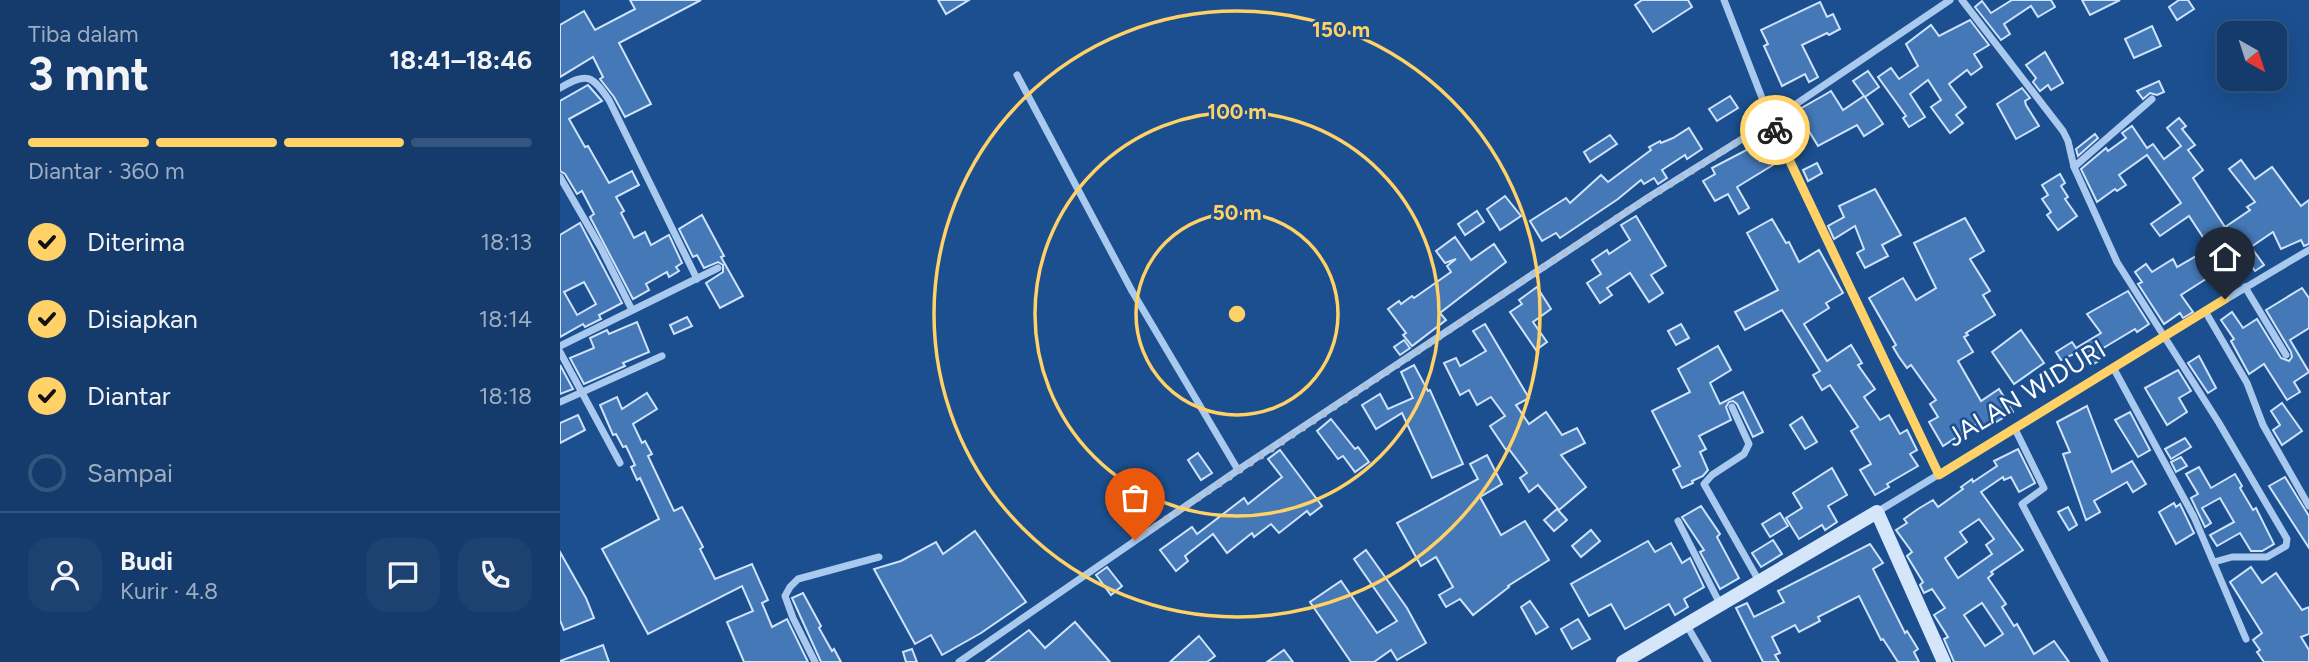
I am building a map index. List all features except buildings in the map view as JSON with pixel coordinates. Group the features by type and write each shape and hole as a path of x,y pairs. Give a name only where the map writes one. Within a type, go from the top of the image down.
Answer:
{"main road":[{"name":"JALAN WIDURI","path":"1623,662 1877,512"},
{"path":"1877,512 1944,662"}],"street":[{"path":"1724,0 1771,121 1939,475"},
{"path":"959,662 1238,470 1649,197 1771,121 1950,0"},
{"path":"1962,0 2052,114 2068,141 2074,167 2117,262 2232,444 2287,539 2286,546 2267,557 2232,557 2214,562"},
{"path":"1017,75 1132,290 1238,470"},
{"path":"560,88 581,77 589,78 598,84 610,100 697,279"},
{"path":"2074,167 2152,99"},
{"path":"560,177 601,247 632,310"},
{"name":"JALAN WIDURI","path":"1877,512 2309,250"},
{"path":"560,346 718,268"},
{"path":"2245,287 2286,355"},
{"path":"2205,311 2247,383 2263,425 2309,506"},
{"path":"560,352 620,463"},
{"path":"560,402 662,356"},
{"path":"2114,369 2194,517 2246,639"},
{"path":"1732,407 1749,444 1744,454 1712,475 1704,484 1759,582"},
{"path":"2015,429 2044,488 2022,504 2105,662"},
{"path":"1678,521 1721,604"},
{"path":"815,662 785,596 790,587 798,579 879,558"},
{"path":"1686,624 1708,662"}],"way so far":[{"path":"1135,540 1649,197 1771,121 1775,130"}],"route":[{"path":"1775,130 1939,475 2225,299"}]}
